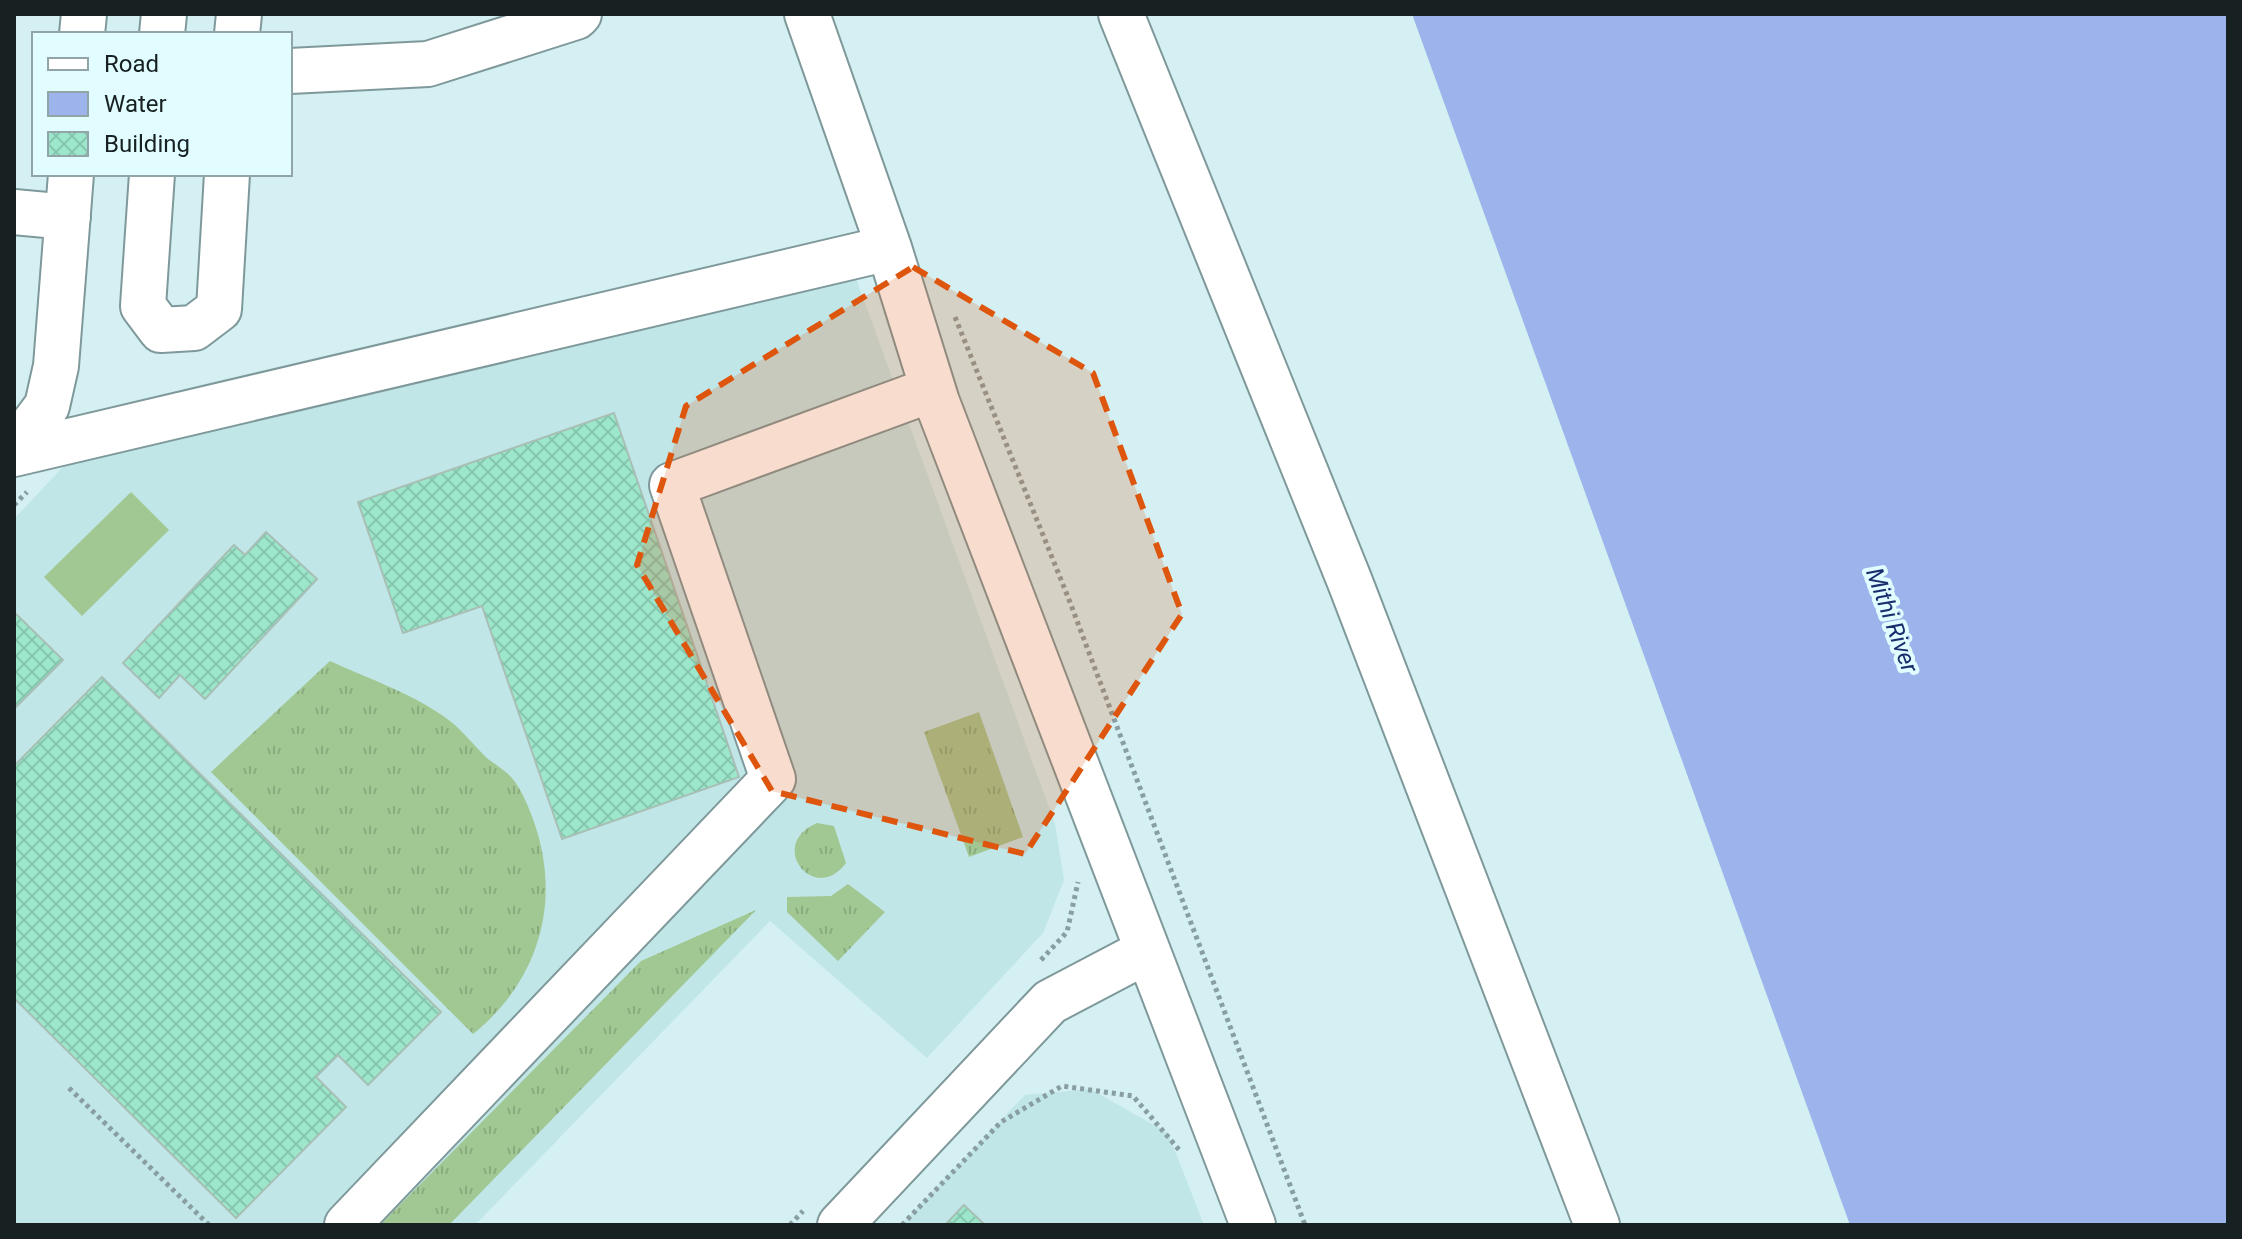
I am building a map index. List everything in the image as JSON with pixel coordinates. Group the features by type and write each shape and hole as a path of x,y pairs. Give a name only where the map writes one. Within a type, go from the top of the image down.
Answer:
{"street":[{"path":"292,71 428,64 579,14"},
{"path":"807,14 889,248 933,389 1253,1225"},
{"path":"1121,14 1350,582 1597,1225"},
{"path":"14,452 47,406 56,366 71,176"},
{"path":"152,176 143,306 161,330 194,328 219,309 227,176"},
{"path":"14,212 68,217"},
{"path":"14,452 889,248"},
{"path":"347,1225 773,779 672,485 933,389"},
{"path":"840,1225 1050,1002 1147,951"}],"path":[{"path":"950,304 1073,612 1305,1225"},
{"path":"902,1225 1001,1122 1062,1086 1133,1096 1183,1155"},
{"path":"69,1088 209,1225"}],"highlighted area":[{"path":"913,267 1093,373 1182,614 1025,854 772,791 637,565 686,406"}],"shaded area":[{"path":"851,265 1055,824 1064,880 1043,933 927,1058 770,921 475,1225 14,1225 14,519 75,454"},
{"path":"1090,1089 1168,1133 1204,1225 901,1225 1025,1095"}],"green space":[{"path":"131,492 169,530 82,616 44,577"},
{"path":"330,661 407,695 450,721 512,778 530,811 542,852 546,881 539,938 529,965 514,990 496,1013 473,1034 211,772"},
{"path":"979,712 1023,837 969,857 924,732"},
{"path":"817,823 834,826 846,863 833,874 821,878 809,875 800,867 795,856 796,844 802,833"},
{"path":"848,884 885,912 838,961 787,912 787,897 831,896"},
{"path":"756,910 449,1225 380,1225 641,961"}],"water":[{"name":"Mithi River","path":"1412,14 2228,14 2228,1225 1850,1225"}],"building":[{"path":"614,413 739,777 562,839 482,606 403,633 358,502"},
{"path":"266,532 317,579 205,699 180,675 159,698 123,663 234,545 245,555"},
{"path":"14,612 63,660 14,709"},
{"path":"102,677 441,1012 368,1085 338,1055 316,1077 346,1107 236,1218 14,998 14,766"},
{"path":"964,1205 985,1225 945,1225"}]}
